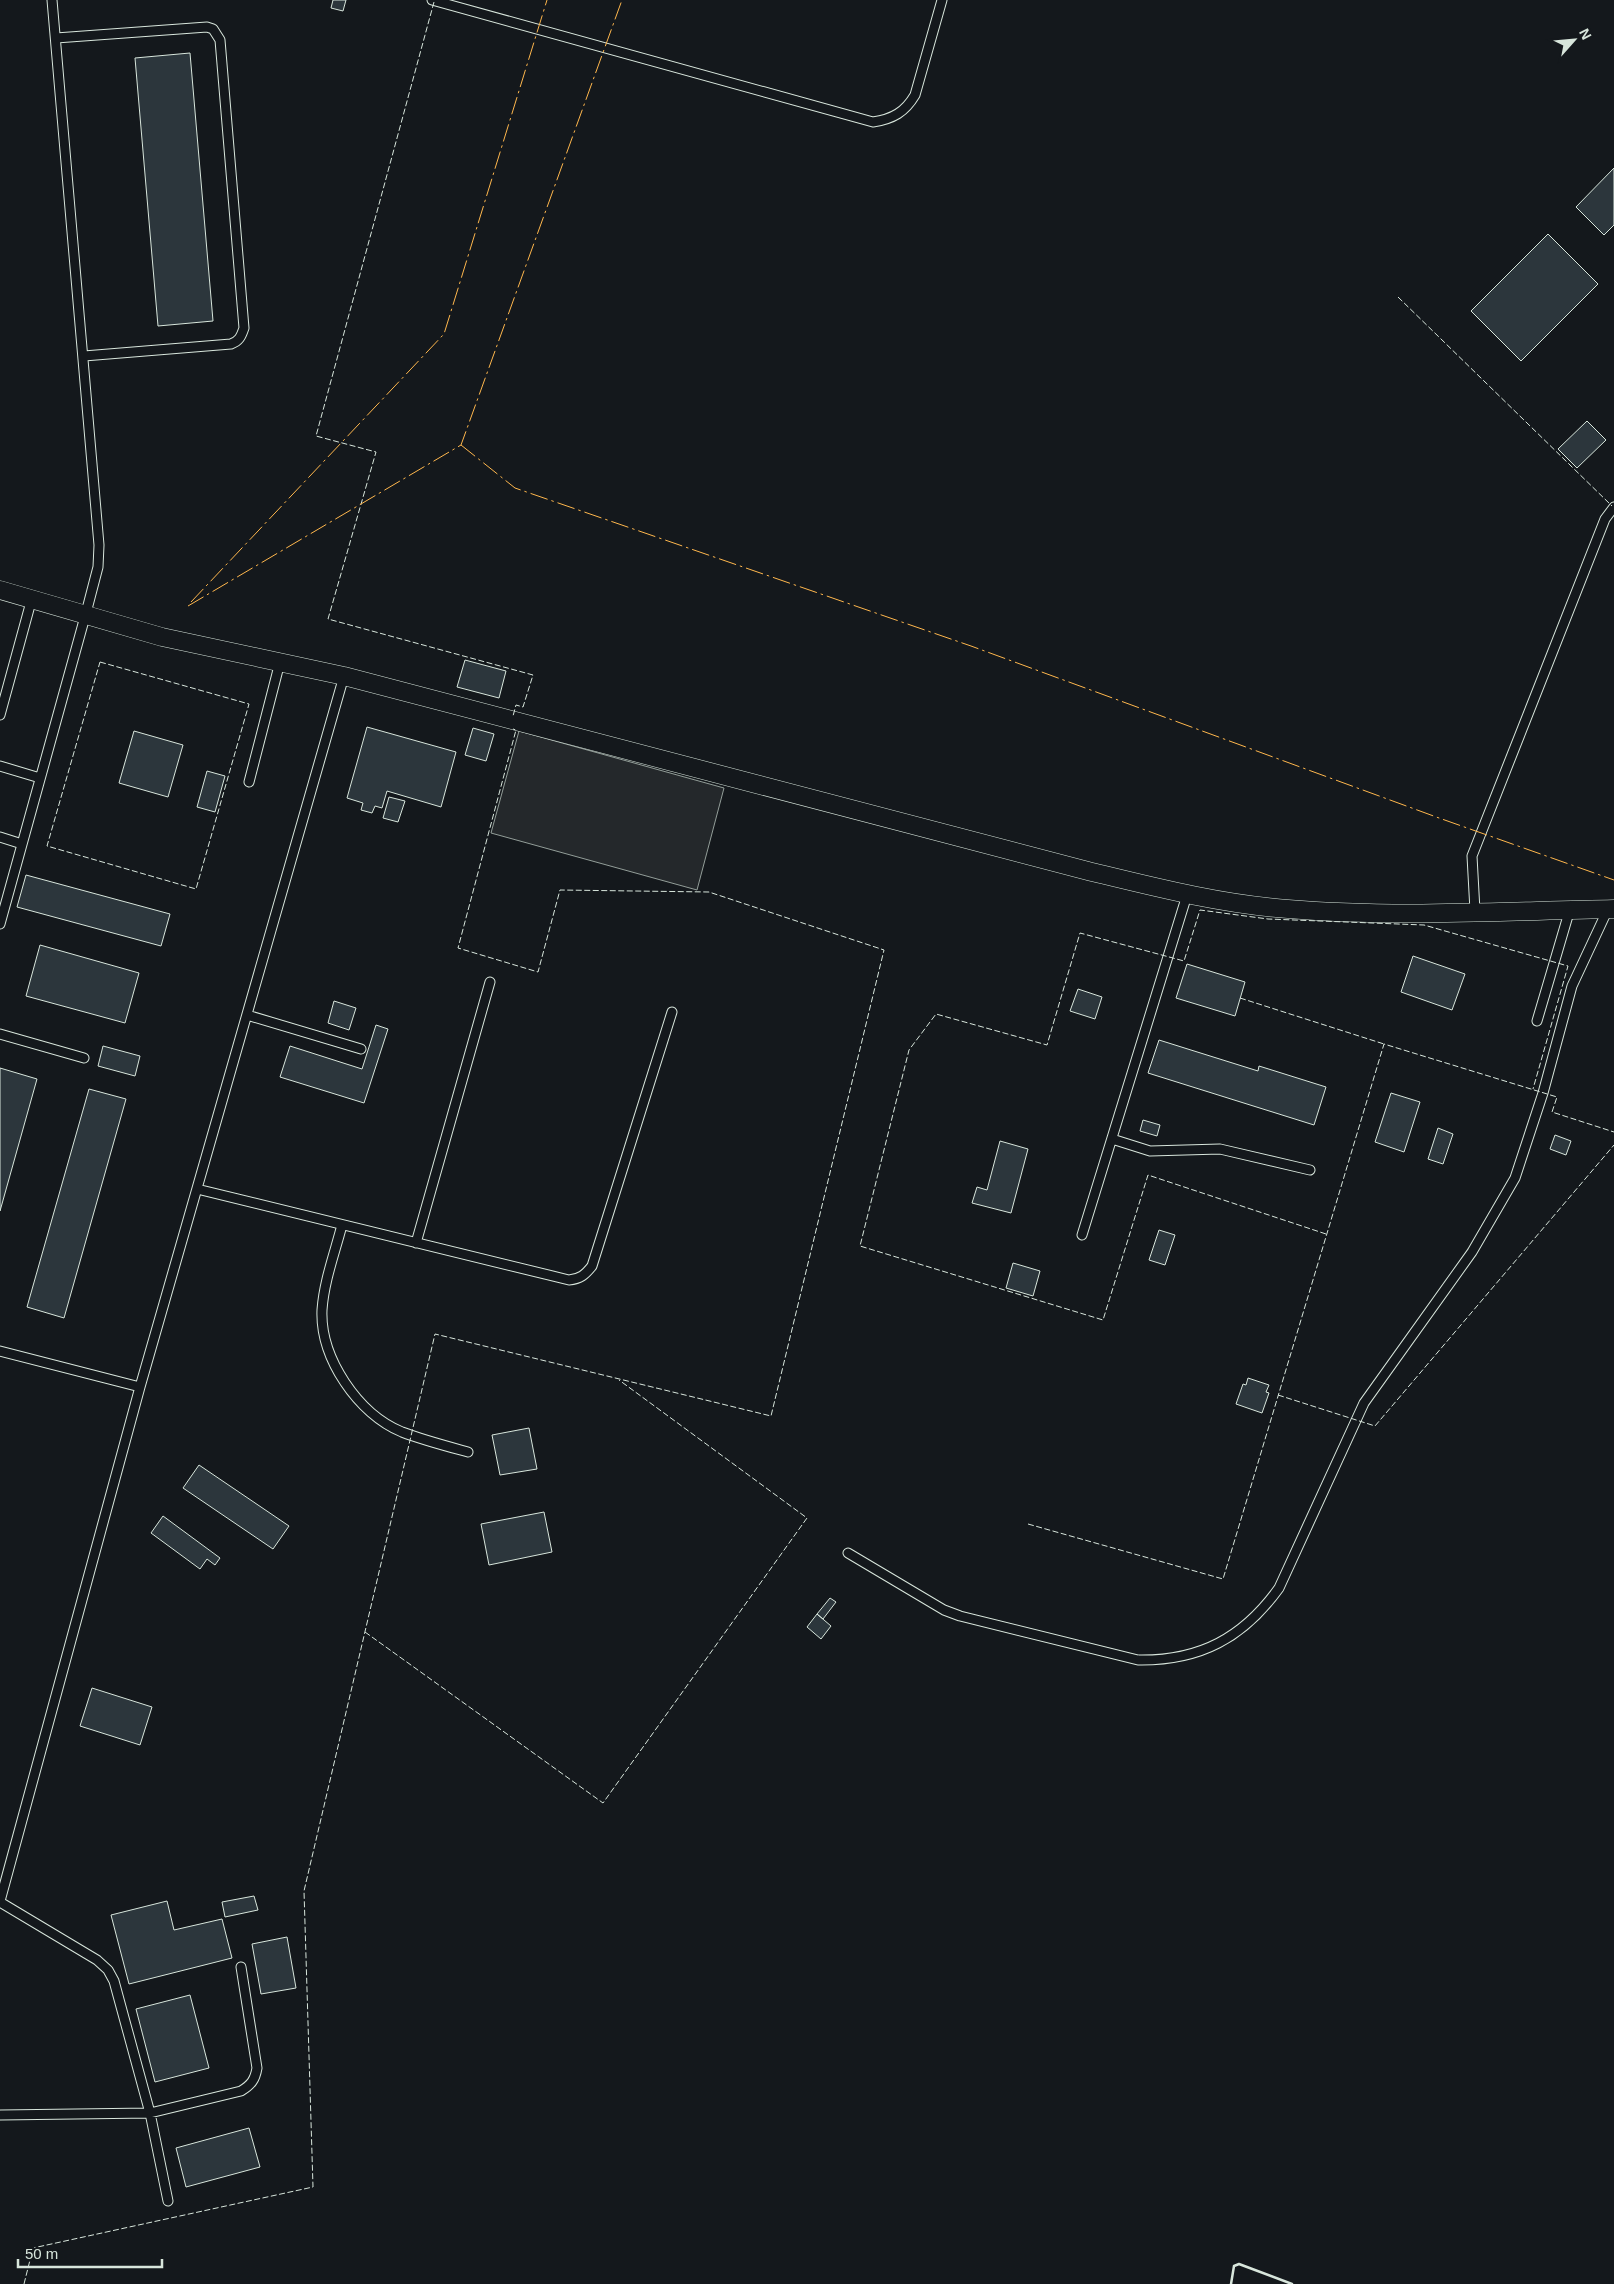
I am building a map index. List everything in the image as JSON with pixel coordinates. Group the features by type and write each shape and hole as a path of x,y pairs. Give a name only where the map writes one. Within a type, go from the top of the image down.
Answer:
{"street":[{"path":"0,590 86,613 177,641 344,676 1088,871 1187,894 1287,909 1343,912 1611,909"}],"lane":[{"path":"0,924 98,567 99,545 84,356 52,0"},
{"path":"432,0 873,122 886,120 899,114 909,106 915,95 942,0"},
{"path":"56,38 207,27 213,29 220,40 244,328 241,336 237,342 230,344 84,356"},
{"path":"1474,911 1472,856 1605,520 1614,507"},
{"path":"0,715 32,598"},
{"path":"248,782 280,662"},
{"path":"168,2201 150,2113 114,1981 108,1970 98,1960 0,1902 140,1387 344,676"},
{"path":"0,766 40,778"},
{"path":"0,837 22,844"},
{"path":"1082,1235 1187,894"},
{"path":"1537,1021 1570,909"},
{"path":"848,1553 944,1610 960,1616 1138,1660 1164,1660 1183,1657 1221,1642 1242,1629 1263,1610 1279,1588 1364,1402 1472,1252 1515,1178 1544,1093 1572,986 1611,909"},
{"path":"416,1243 490,982"},
{"path":"197,1189 569,1280 586,1274 592,1266 672,1012"},
{"path":"247,1015 361,1049"},
{"path":"0,1034 84,1058"},
{"path":"1112,1139 1150,1151 1220,1150 1310,1170"},
{"path":"342,1225 325,1288 322,1311 324,1333 332,1358 342,1379 357,1398 388,1424 401,1432 468,1452"},
{"path":"0,1351 140,1387"},
{"path":"0,2115 150,2113 241,2091 250,2086 255,2078 257,2068 241,1967"}],"shaded area":[{"path":"519,731 724,788 697,890 491,833"}],"building":[{"path":"333,0 346,0 343,11 331,8"},
{"path":"190,53 213,321 158,326 135,58"},
{"path":"1614,168 1614,225 1604,235 1576,207"},
{"path":"1548,234 1598,284 1521,361 1471,311"},
{"path":"1587,421 1606,440 1577,468 1558,449"},
{"path":"465,660 506,671 499,698 457,687"},
{"path":"367,727 456,752 441,807 387,791 382,808 375,806 372,813 361,810 363,803 347,798"},
{"path":"473,728 494,734 486,761 465,755"},
{"path":"134,731 183,745 168,797 119,783"},
{"path":"207,771 225,776 215,812 197,807"},
{"path":"389,797 405,801 398,822 383,818"},
{"path":"26,875 170,914 161,946 17,907"},
{"path":"40,945 139,973 125,1023 26,996"},
{"path":"1413,956 1465,974 1452,1010 1401,992"},
{"path":"1187,964 1245,982 1235,1016 1176,998"},
{"path":"1078,989 1102,997 1095,1019 1070,1011"},
{"path":"334,1001 356,1008 349,1030 328,1023"},
{"path":"376,1025 388,1029 364,1103 280,1077 290,1046 362,1069"},
{"path":"1159,1040 1258,1071 1259,1066 1326,1087 1314,1125 1148,1073"},
{"path":"103,1046 140,1056 135,1076 98,1066"},
{"path":"0,1068 37,1079 0,1211"},
{"path":"89,1089 126,1099 64,1318 27,1307"},
{"path":"1391,1093 1420,1102 1404,1152 1375,1142"},
{"path":"1143,1120 1160,1125 1157,1136 1140,1131"},
{"path":"1438,1128 1453,1134 1443,1164 1428,1159"},
{"path":"1555,1135 1571,1141 1566,1155 1550,1149"},
{"path":"1000,1141 1028,1149 1011,1213 972,1203 977,1187 987,1190"},
{"path":"1159,1230 1175,1235 1165,1265 1149,1260"},
{"path":"1013,1263 1040,1271 1033,1296 1006,1288"},
{"path":"1248,1378 1269,1385 1266,1392 1269,1393 1262,1413 1236,1404 1243,1384 1246,1385"},
{"path":"529,1428 537,1469 500,1475 492,1435"},
{"path":"199,1465 289,1526 273,1549 183,1488"},
{"path":"544,1512 552,1552 489,1565 481,1524"},
{"path":"163,1516 220,1558 215,1565 207,1559 200,1569 151,1533"},
{"path":"830,1598 836,1602 823,1619 817,1614"},
{"path":"817,1614 831,1626 821,1639 807,1627"},
{"path":"92,1688 152,1707 140,1745 80,1726"},
{"path":"254,1896 258,1910 225,1917 222,1902"},
{"path":"167,1901 174,1930 222,1919 232,1958 129,1984 111,1915"},
{"path":"287,1937 296,1988 261,1994 252,1944"},
{"path":"190,1995 209,2068 155,2082 136,2009"},
{"path":"249,2128 260,2167 186,2187 176,2148"}],"fence":[{"path":"434,2 316,436 376,452 328,619 533,675 523,707 516,705 513,716"},
{"path":"1398,297 1612,506"},
{"path":"100,662 249,704 196,889 47,846 100,662"},
{"path":"24,2284 33,2248 313,2187 304,1891 435,1334 771,1416 884,950 709,892 560,890 538,972 458,948 516,730 513,729"},
{"path":"1326,1234 1148,1175 1103,1320 860,1246 909,1050 936,1014 1047,1045 1080,933 1184,961 1200,910 1268,919 1424,925 1568,966 1533,1089"},
{"path":"1240,998 1384,1044"},
{"path":"1028,1524 1223,1579 1384,1044 1557,1097 1552,1112 1614,1132"},
{"path":"1278,1395 1375,1426 1614,1145"},
{"path":"365,1632 603,1803 807,1518 619,1380"}],"wall":[{"path":"1231,2284 1234,2266 1239,2264 1292,2284"}],"power":[{"path":"191,602 444,334 547,0"},
{"path":"188,606 461,445 622,0"},
{"path":"461,445 515,488 971,646 1439,818 1614,880"}]}
